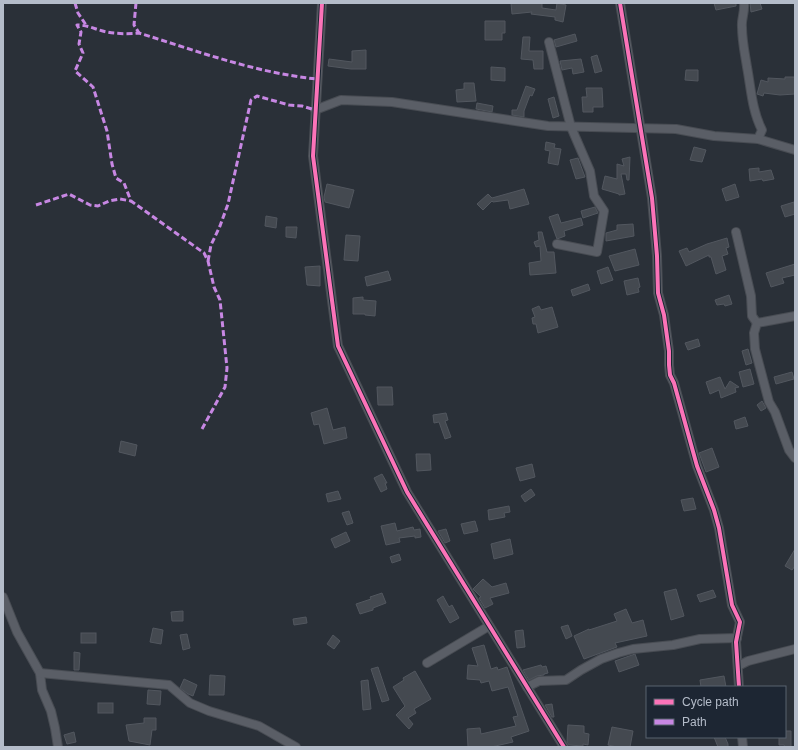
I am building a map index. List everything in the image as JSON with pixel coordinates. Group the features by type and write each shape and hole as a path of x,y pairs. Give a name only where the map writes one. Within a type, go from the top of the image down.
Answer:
{"street":[{"path":"322,3 313,156 338,346 407,492 564,747"},
{"path":"620,3 636,108 641,129 652,198 657,256 658,293 664,314 669,351 670,375 674,383 697,466 716,516 732,605 740,622 736,642 739,686"},
{"path":"744,3 745,12 742,25 743,44 750,88 758,123 762,130 758,139"},
{"path":"549,42 571,127 590,171 594,196 604,211 597,252 557,244"},
{"path":"315,110 341,100 392,102 548,126 676,129 714,136 758,139 795,150"},
{"path":"736,232 751,296 752,316 757,323"},
{"path":"757,323 795,316"},
{"path":"757,323 754,333 755,349 769,402 775,412 790,450 795,458"},
{"path":"3,597 17,632 40,673 42,690 51,711 58,747"},
{"path":"427,663 489,626"},
{"path":"527,687 539,681 566,680 580,670 601,659 633,649 689,643 700,639 737,638"},
{"path":"738,666 748,661 795,649"},
{"path":"40,673 169,685 190,703 209,711 259,726 296,747"}],"building":[{"path":"511,3 542,3 542,8 556,10 557,3 566,5 563,22 555,20 555,17 531,14 532,12 512,14"},
{"path":"714,3 736,3 736,6 716,10"},
{"path":"750,3 760,3 762,9 751,12"},
{"path":"485,21 505,21 505,33 502,33 502,40 485,40"},
{"path":"575,34 577,41 556,47 554,40"},
{"path":"523,37 530,37 529,51 543,51 543,69 534,69 533,60 521,59"},
{"path":"366,50 366,69 328,66 329,59 352,62 352,51"},
{"path":"597,55 602,71 595,73 591,57"},
{"path":"581,59 584,72 573,74 572,68 562,70 560,61"},
{"path":"491,67 505,68 505,81 491,80"},
{"path":"686,70 698,70 698,81 685,80"},
{"path":"785,77 795,77 795,94 780,95 764,93 763,96 757,94 761,80 768,82 768,78 785,79"},
{"path":"464,83 474,83 476,101 457,102 456,90 464,89"},
{"path":"526,86 535,89 532,96 530,95 524,111 524,117 512,115 512,110 517,110"},
{"path":"586,88 602,88 603,107 593,107 593,112 583,112 582,97 587,97"},
{"path":"554,97 559,116 553,118 548,99"},
{"path":"477,103 493,106 492,112 476,109"},
{"path":"546,142 555,144 554,148 561,149 558,165 548,163 550,151 545,150"},
{"path":"694,147 706,150 702,162 690,160"},
{"path":"630,157 629,180 627,180 626,174 621,174 625,194 619,195 602,189 605,176 617,179 617,164 624,166 622,159"},
{"path":"578,158 585,177 576,179 570,160"},
{"path":"759,168 759,172 771,170 774,179 750,181 749,169"},
{"path":"327,184 354,190 349,208 325,202 324,197"},
{"path":"735,184 739,197 726,201 722,189"},
{"path":"524,189 529,204 510,209 508,200 492,201 483,210 477,204 488,194 492,198"},
{"path":"794,202 795,214 785,217 781,206"},
{"path":"595,207 598,213 583,218 581,211"},
{"path":"558,214 561,223 581,218 583,225 564,231 565,236 557,239 549,217"},
{"path":"266,216 277,218 276,228 265,226"},
{"path":"633,224 634,236 606,241 606,233 617,230 617,225"},
{"path":"286,227 297,227 296,238 286,237"},
{"path":"538,232 542,232 547,252 554,252 556,273 530,275 529,263 541,261 540,246 536,247 534,242 539,240"},
{"path":"346,235 360,236 358,261 344,260"},
{"path":"727,238 729,247 726,248 728,254 722,256 726,270 716,274 709,255 686,266 679,251 687,248 689,252 707,244"},
{"path":"635,249 639,265 615,271 609,256"},
{"path":"795,264 795,275 782,278 784,283 771,287 766,273"},
{"path":"320,266 320,286 307,285 305,267"},
{"path":"608,267 613,280 601,284 597,271"},
{"path":"388,271 391,280 367,286 365,277"},
{"path":"638,278 640,287 638,288 639,292 627,295 624,281"},
{"path":"588,284 590,290 573,296 571,290"},
{"path":"729,295 732,304 725,306 724,304 717,305 715,300"},
{"path":"363,297 363,300 376,301 375,316 353,314 353,298"},
{"path":"539,306 541,310 552,307 558,327 538,333 536,324 533,324 532,318 535,317 532,309"},
{"path":"698,339 700,346 688,350 685,343"},
{"path":"748,349 752,363 746,365 742,351"},
{"path":"750,369 754,384 743,387 739,372"},
{"path":"792,372 794,379 776,384 774,377"},
{"path":"720,377 725,389 730,381 739,387 735,388 736,392 721,398 719,390 710,394 706,382"},
{"path":"377,387 392,387 393,405 378,405"},
{"path":"762,401 766,408 761,411 757,405"},
{"path":"327,408 333,430 345,427 347,438 324,444 319,424 314,425 311,413"},
{"path":"446,413 448,420 445,421 451,437 445,439 439,422 434,423 433,415"},
{"path":"745,417 748,426 736,429 734,421"},
{"path":"121,441 137,445 135,456 119,452"},
{"path":"712,448 719,467 706,472 699,453"},
{"path":"416,454 430,454 431,470 417,471"},
{"path":"532,464 535,477 520,481 516,468"},
{"path":"382,474 387,483 385,483 387,489 381,492 374,478"},
{"path":"531,489 535,495 525,502 521,496"},
{"path":"338,491 341,499 328,502 326,494"},
{"path":"693,498 696,509 684,511 681,500"},
{"path":"509,506 510,512 504,513 505,517 489,520 488,510"},
{"path":"349,511 353,523 347,525 342,513"},
{"path":"475,521 478,531 464,534 461,524"},
{"path":"395,523 397,531 413,527 414,530 420,529 421,537 415,538 415,536 399,538 400,542 386,545 381,526"},
{"path":"446,529 450,541 445,543 438,531"},
{"path":"346,532 350,541 335,548 331,539"},
{"path":"510,539 513,554 494,559 491,544"},
{"path":"795,549 795,566 792,570 785,566"},
{"path":"399,554 401,560 392,563 390,557"},
{"path":"483,579 492,587 506,583 509,593 490,598 493,604 485,608 479,598 481,597 473,589"},
{"path":"676,589 684,616 671,620 664,592"},
{"path":"713,590 716,597 700,602 697,595"},
{"path":"382,593 386,603 373,608 373,610 360,614 356,604 371,599 370,597"},
{"path":"443,596 449,607 452,605 459,618 450,623 437,600"},
{"path":"626,609 632,623 643,620 647,636 615,643 617,647 584,659 574,636 589,629 617,621 614,614"},
{"path":"183,611 183,621 172,621 171,612"},
{"path":"306,617 307,623 294,625 293,619"},
{"path":"568,625 572,636 566,639 561,627"},
{"path":"153,628 163,630 161,644 150,642"},
{"path":"523,630 525,647 517,648 515,631"},
{"path":"81,633 96,633 96,643 81,643"},
{"path":"187,634 190,648 183,650 180,635"},
{"path":"333,635 340,641 334,649 327,644"},
{"path":"484,645 491,669 497,667 498,670 507,667 529,731 511,737 513,742 491,747 468,747 467,729 480,728 481,734 516,726 513,717 518,716 508,687 492,691 489,681 481,683 480,680 467,679 468,665 478,666 472,648"},
{"path":"74,652 80,653 79,670 74,670"},
{"path":"635,654 639,665 619,672 615,661"},
{"path":"541,665 542,667 546,666 548,673 529,680 523,670"},
{"path":"378,667 389,700 382,702 371,669"},
{"path":"415,671 431,699 414,709 416,713 408,718 413,724 409,729 396,715 405,706 393,687 404,680 403,678"},
{"path":"210,675 225,676 224,695 209,695"},
{"path":"724,676 726,686 701,686 700,680"},
{"path":"184,679 197,685 193,696 180,688"},
{"path":"368,680 371,709 363,710 361,681"},
{"path":"148,690 161,691 160,705 147,704"},
{"path":"98,703 113,703 113,713 98,713"},
{"path":"552,704 554,717 552,717 545,705"},
{"path":"144,718 156,718 156,730 152,730 150,745 129,741 126,725 144,723"},
{"path":"568,725 584,726 584,733 589,734 588,745 569,745 567,742"},
{"path":"612,727 633,731 630,747 608,745"},
{"path":"786,731 791,731 791,747 779,745 779,738 786,738"},
{"path":"74,732 76,742 67,744 64,735"},
{"path":"714,738 725,738 728,747 718,747"}],"marked path":[{"path":"75,3 78,13 86,25"},
{"path":"136,3 134,25 139,33"},
{"path":"202,429 225,387 227,368 220,300 214,287 208,261 204,253 131,201 124,183 116,178 112,164 107,131 93,87 75,71 83,53 79,44 81,32 77,25 111,33 139,33 249,67 317,79"},
{"path":"208,261 211,245 228,204 251,100 257,96 289,105 302,106 315,110"},
{"path":"36,205 69,194 90,205 98,206 109,201 120,199 131,201"}],"cycle path":[{"path":"322,3 313,156 338,346 407,492 564,747"},
{"path":"620,3 652,198 657,256 658,293 664,315 669,351 670,375 674,383 697,466 714,510 719,528 732,605 740,622 736,642 739,686"}]}
